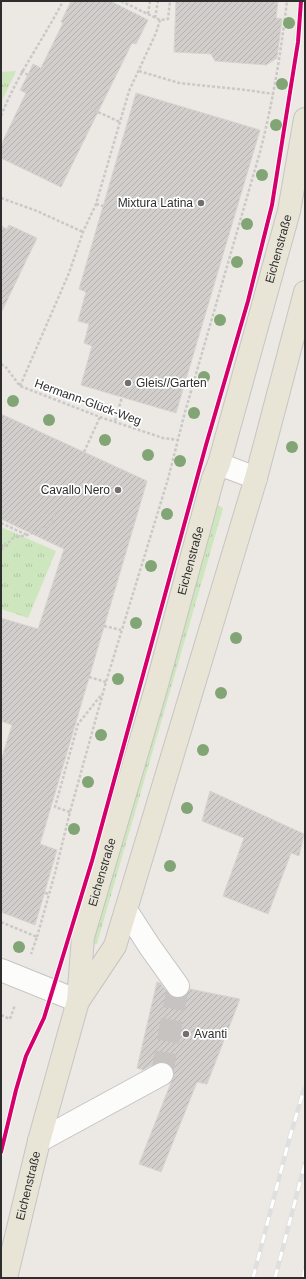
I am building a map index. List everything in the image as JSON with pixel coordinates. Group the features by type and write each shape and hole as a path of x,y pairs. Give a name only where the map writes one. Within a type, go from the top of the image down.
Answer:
{"main road":[{"name":"Eichenstraße","path":"6,1278 39,1141 78,1001 83,937 157,685 213,478 219,464 289,211 305,119"},
{"name":"Eichenstraße","path":"78,1001 116,946 256,478 305,292"}],"street":[{"path":"219,464 256,478"},
{"path":"126,910 178,986"},
{"path":"1,970 78,1001"},
{"path":"39,1141 162,1074"}],"path":[{"path":"1,116 21,72 62,1"},
{"path":"121,1 160,20 168,18 170,1"},
{"path":"148,14 150,1"},
{"path":"155,18 158,1"},
{"path":"37,937 103,692 168,479 260,152 274,94 287,1"},
{"path":"20,386 69,274 83,232 96,204 129,91 160,20"},
{"path":"139,71 179,83 252,90 274,94"},
{"path":"21,72 28,75"},
{"path":"89,108 120,122"},
{"path":"1,198 37,211 83,232"},
{"path":"96,204 103,206"},
{"path":"114,422 122,397"},
{"path":"84,452 100,417"},
{"path":"178,440 185,441"},
{"path":"1,550 13,538 28,535 50,525 56,512"},
{"path":"1,523 28,535"},
{"path":"104,626 122,630"},
{"path":"89,677 106,682"},
{"path":"70,812 55,807 78,724 103,692"},
{"path":"45,893 49,894"}],"green space":[{"path":"16,71 1,103 1,72"},
{"path":"219,506 223,508 222,512 97,944 91,945 216,508"},
{"path":"1,527 56,551 28,618 1,609"}],"building":[{"path":"71,1 110,1 148,20 136,44 132,43 61,187 1,158 1,145 26,93 20,90 33,64 41,68 63,23 61,22"},
{"path":"176,1 278,1 276,18 282,19 277,58 266,65 215,61 211,54 174,52"},
{"path":"136,93 260,130 176,413 81,385 92,346 84,343 89,324 78,321 86,292 79,289"},
{"path":"9,225 37,238 1,313 1,226 7,229"},
{"path":"1,414 147,481 40,844 57,850 35,925 1,912 1,760 12,725 1,721 1,618 38,629 64,549 1,519"},
{"path":"210,791 304,834 299,856 291,853 268,914 223,896 244,838 202,821"},
{"name":"Avanti","path":"157,982 160,983 173,998 185,996 190,989 240,999 207,1084 197,1082 161,1172 139,1164 174,1075 173,1068 168,1063 163,1062 156,1063 143,1070 137,1068"}],"tunnel":[{"path":"162,1074 178,986"}],"railway":[{"path":"253,1278 289,1140 305,1086"},
{"path":"275,1278 305,1163"},
{"path":"303,1278 305,1269"}],"cycle path":[{"path":"1,1152 26,1056 44,1018 92,861 206,445 248,301 272,205 298,42 301,1"}],"place":[{"name":"Mixtura Latina","path":"201,203"},
{"name":"Gleis//Garten","path":"128,383"},
{"name":"Cavallo Nero","path":"118,490"},
{"name":"Avanti","path":"186,1034"}]}
